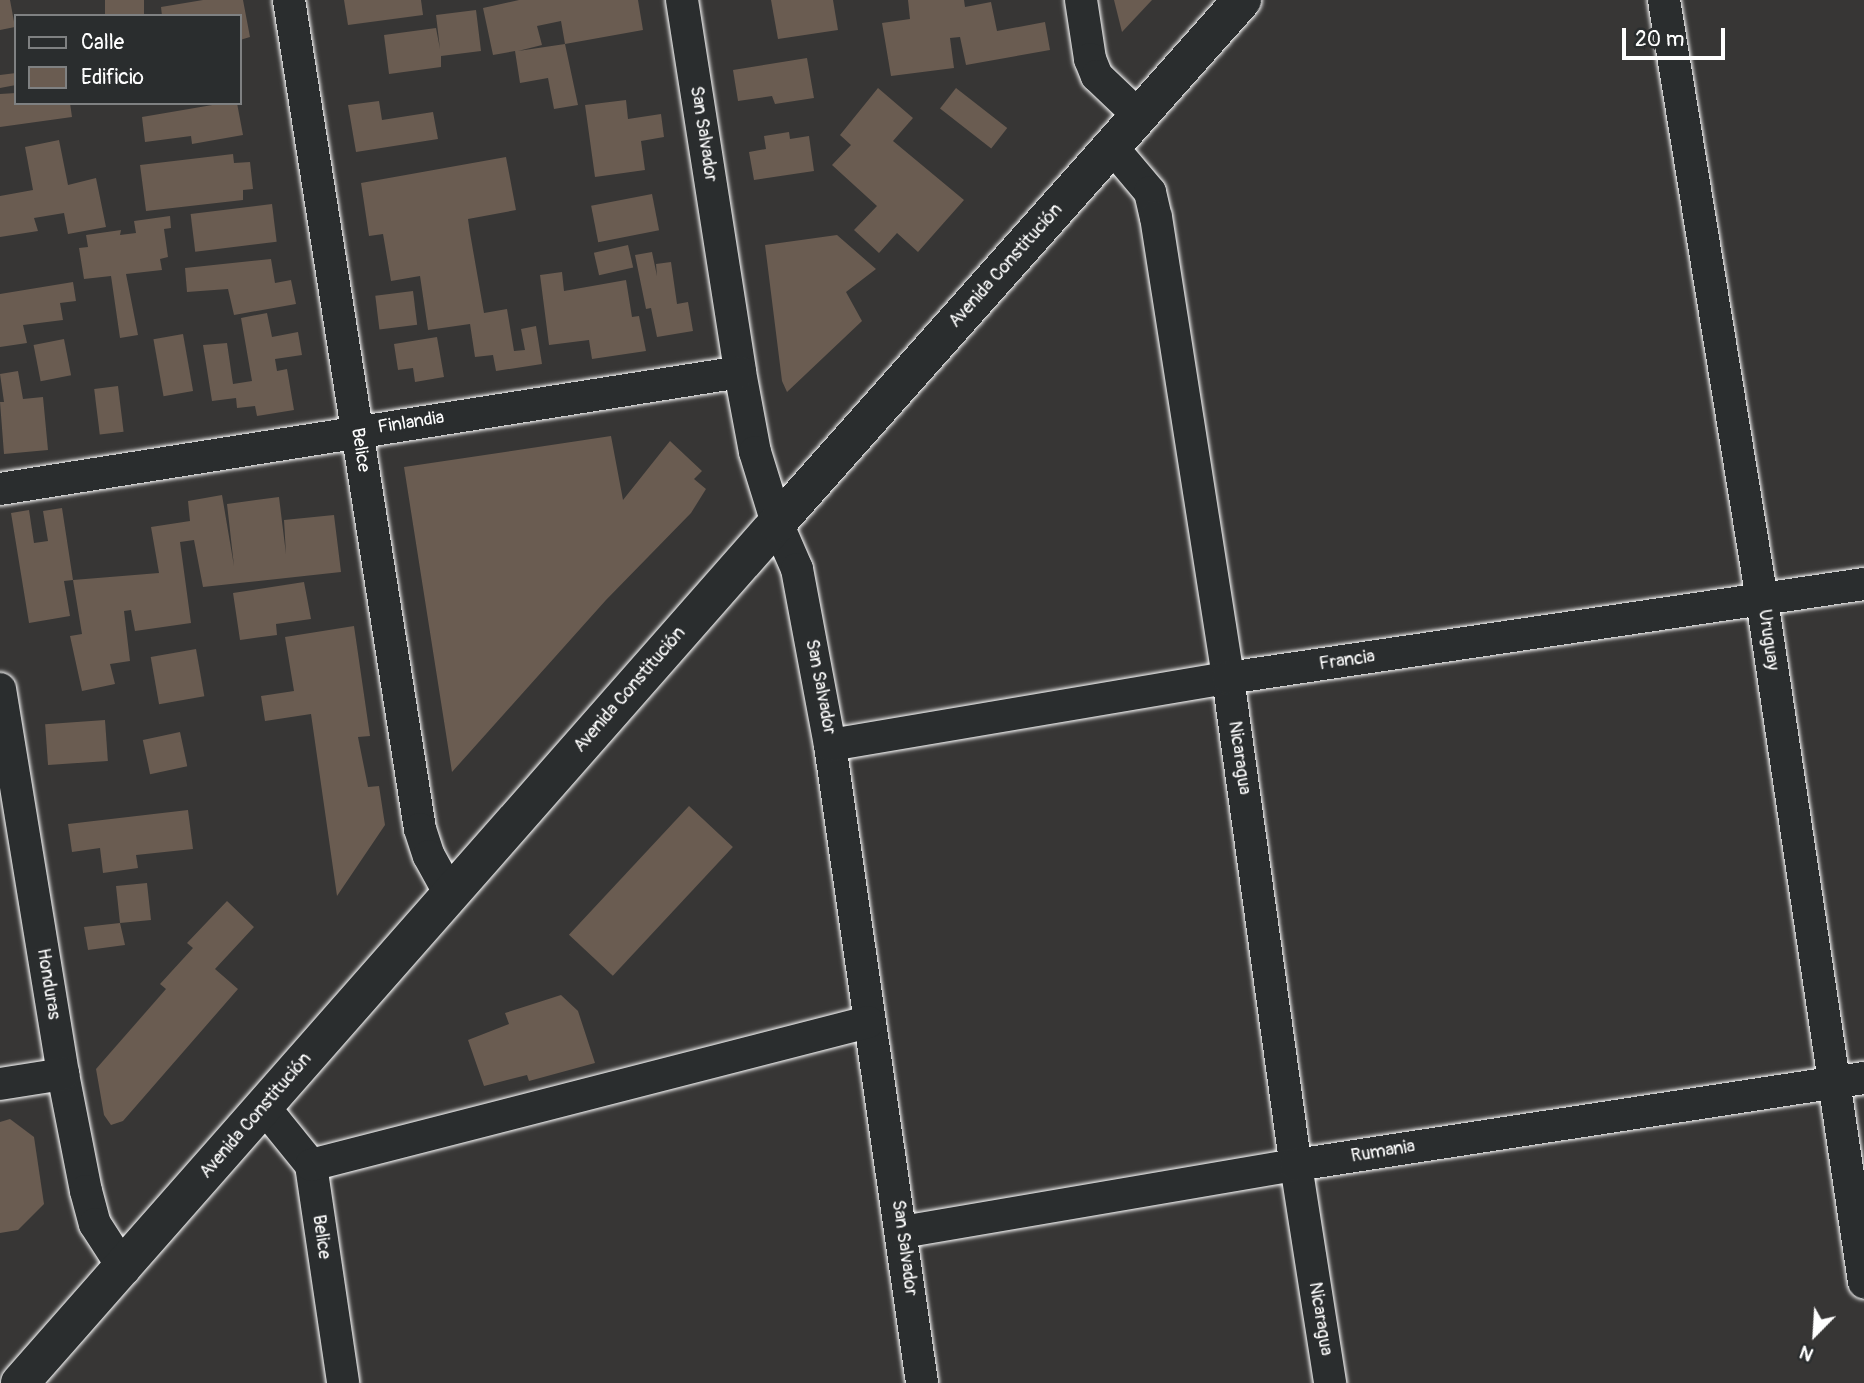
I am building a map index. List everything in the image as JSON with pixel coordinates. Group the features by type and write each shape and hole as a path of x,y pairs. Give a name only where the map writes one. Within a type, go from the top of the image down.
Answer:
{"main road":[{"name":"Avenida Constitución","path":"20,1383 124,1269 776,523 1242,0"}],"street":[{"name":"Belice","path":"289,0 420,829 429,856 450,894"},
{"name":"San Salvador","path":"682,0 755,452 776,523 797,569 830,745 922,1383"},
{"path":"1081,0 1090,59 1097,76 1139,116"},
{"name":"Uruguay","path":"1664,0 1762,600 1864,1282"},
{"name":"Nicaragua","path":"1112,147 1150,192 1156,217 1228,678 1296,1165 1330,1383"},
{"name":"Finlandia","path":"0,489 740,372"},
{"name":"Francia","path":"830,745 1228,678 1864,584"},
{"name":"Honduras","path":"0,690 63,1074 95,1224 124,1269"},
{"path":"264,1107 311,1165 868,1022"},
{"path":"0,1084 63,1074"},
{"name":"Rumania","path":"902,1232 1296,1165 1864,1078"},
{"name":"Belice","path":"311,1165 343,1383"}],"building":[{"path":"0,0 10,0 14,27 0,30"},
{"path":"105,0 144,0 144,14 105,14"},
{"path":"203,0 243,0 250,37 242,39 242,14 162,14 161,7"},
{"path":"344,0 421,0 423,15 348,25"},
{"path":"519,0 638,0 643,30 565,44 578,105 554,109 548,78 520,83 515,51 493,55 483,8","holes":["561,21 565,44 518,51 542,45 537,26"]},
{"path":"771,0 833,0 838,30 778,39"},
{"path":"908,0 964,0 965,7 991,2 997,31 1045,22 1050,50 966,65 960,37 950,38 954,68 891,76 882,23 910,19"},
{"path":"1114,0 1152,0 1122,32"},
{"path":"476,10 481,51 441,56 441,67 389,74 384,35 436,28 440,49 436,15"},
{"path":"807,58 814,98 775,104 772,96 738,101 733,70"},
{"path":"14,73 14,85 0,88 0,75"},
{"path":"878,88 913,118 893,141 964,200 918,252 897,233 879,253 854,230 877,206 832,165 851,145 840,135"},
{"path":"956,88 1007,128 991,149 940,108"},
{"path":"14,93 14,105 70,105 72,117 0,127 0,94"},
{"path":"626,100 628,119 661,114 664,137 641,141 645,170 595,177 585,105"},
{"path":"379,101 382,120 433,112 438,139 356,152 348,105"},
{"path":"212,105 237,105 243,135 192,144 191,136 145,142 142,117"},
{"path":"789,132 790,139 809,136 814,171 754,180 749,152 766,149 764,136"},
{"path":"59,140 68,185 96,178 106,227 68,234 64,213 34,218 38,231 0,237 0,196 33,190 25,147"},
{"path":"233,154 234,163 250,162 253,189 243,190 243,200 146,211 140,165"},
{"path":"506,157 516,210 468,219 470,233 484,313 507,309 514,351 525,350 521,329 536,326 542,364 496,371 493,355 475,357 470,324 428,330 420,276 391,281 383,234 369,236 361,183"},
{"path":"652,194 659,230 598,242 591,206"},
{"path":"272,204 277,242 195,252 191,214"},
{"path":"170,216 171,228 164,229 168,257 160,259 162,270 126,274 138,335 120,338 111,276 84,279 79,248 88,247 86,235 121,230 120,235 136,233 134,221"},
{"path":"837,235 876,269 846,292 862,321 787,392 782,381 765,245"},
{"path":"628,245 633,267 599,275 594,253"},
{"path":"652,252 657,276 656,264 671,262 677,304 688,302 693,331 657,337 651,308 646,309 635,255"},
{"path":"271,259 275,283 291,280 296,304 234,315 228,289 187,292 185,268"},
{"path":"562,272 564,291 626,280 632,317 639,316 646,351 592,359 589,340 549,345 540,275"},
{"path":"73,282 76,301 60,303 63,320 23,325 27,343 0,347 0,294"},
{"path":"413,291 417,325 379,329 375,296"},
{"path":"267,313 272,337 298,332 302,355 275,359 277,371 287,369 294,410 257,416 255,406 237,408 236,398 212,401 203,345 227,343 233,384 252,381 241,318"},
{"path":"183,334 193,391 164,396 153,339"},
{"path":"437,337 444,377 415,382 413,368 398,370 394,344"},
{"path":"64,339 71,375 41,381 34,345"},
{"path":"18,371 23,399 43,397 48,450 4,454 0,402 4,402 0,374"},
{"path":"118,386 124,432 100,435 94,389"},
{"path":"611,436 623,500 670,441 702,471 694,479 706,489 691,513 606,600 452,772 404,467"},
{"path":"222,495 234,566 227,504 279,497 286,554 284,520 334,515 341,572 203,587 194,540 180,542 191,623 135,631 131,610 124,611 130,661 110,664 115,684 82,691 70,636 82,634 73,580 159,573 151,527 190,521 188,501"},
{"path":"62,508 73,580 64,581 70,616 29,623 11,513 29,510 34,543 48,541 43,511"},
{"path":"304,582 311,619 276,624 277,635 240,640 233,593"},
{"path":"354,626 370,736 358,737 368,787 379,786 385,825 337,896 311,714 265,721 261,696 294,691 285,637"},
{"path":"196,649 204,696 159,704 151,657"},
{"path":"105,720 108,761 48,765 45,724"},
{"path":"180,732 187,766 150,774 143,740"},
{"path":"689,806 733,847 613,976 569,935"},
{"path":"188,810 193,849 136,855 138,868 103,873 100,848 72,852 68,824"},
{"path":"147,883 151,920 120,923 116,886"},
{"path":"227,901 254,927 215,969 238,989 123,1121 111,1125 104,1115 96,1069 166,989 160,984 193,948 187,943"},
{"path":"120,923 125,945 88,950 84,927"},
{"path":"561,995 578,1011 595,1063 529,1081 527,1075 484,1086 468,1040 509,1024 505,1013"},
{"path":"10,1119 34,1137 44,1204 18,1230 0,1233 0,1122"}]}
